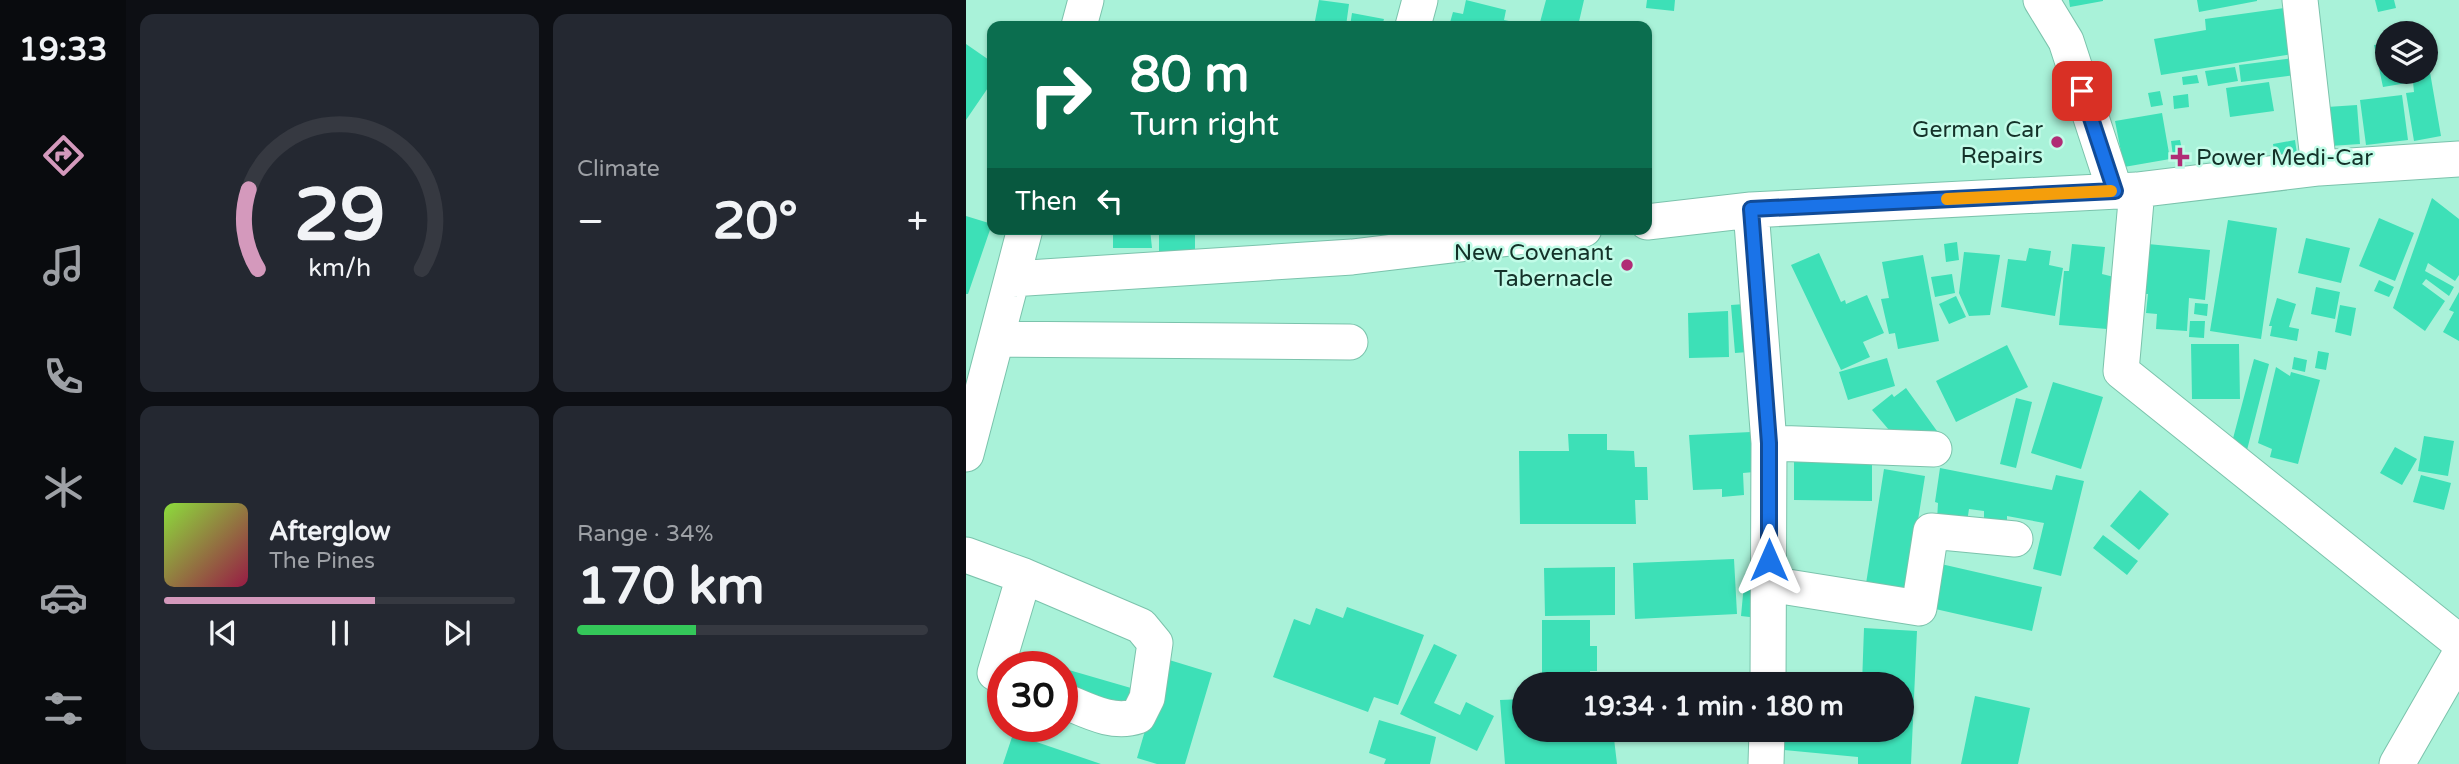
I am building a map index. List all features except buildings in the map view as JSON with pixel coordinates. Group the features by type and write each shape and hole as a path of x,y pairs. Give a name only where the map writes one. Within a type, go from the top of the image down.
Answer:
{"street":[{"path":"1080,21 1086,0"},
{"path":"1414,21 1420,0"},
{"path":"2041,0 2066,41 2126,190 2122,371 2459,642"},
{"path":"2300,0 2319,168"},
{"path":"1652,221 1751,209 2126,190 2319,168 2459,159"},
{"path":"1751,209 1769,443 1768,672"},
{"path":"968,441 1024,235"},
{"path":"1012,279 1355,243 1486,235"},
{"path":"997,339 1350,342"},
{"path":"1769,443 1934,449"},
{"path":"1769,583 1919,608 1931,531 2015,539"},
{"path":"966,555 1024,576 1141,626 1155,643 1147,698 1138,716 1123,721 1078,706"},
{"path":"995,651 1024,576"},
{"path":"2397,764 2459,656"},
{"path":"1766,764 1767,742"}],"slow traffic":[{"path":"1947,199 2111,191"}],"place":[{"name":"German Car Repairs","path":"2057,142"},
{"name":"Power Medi-Car","path":"2180,157"},
{"name":"New Covenant Tabernacle","path":"1627,265"}],"route":[{"path":"1769,560 1769,443 1751,209 2115,191 2082,91"}]}
